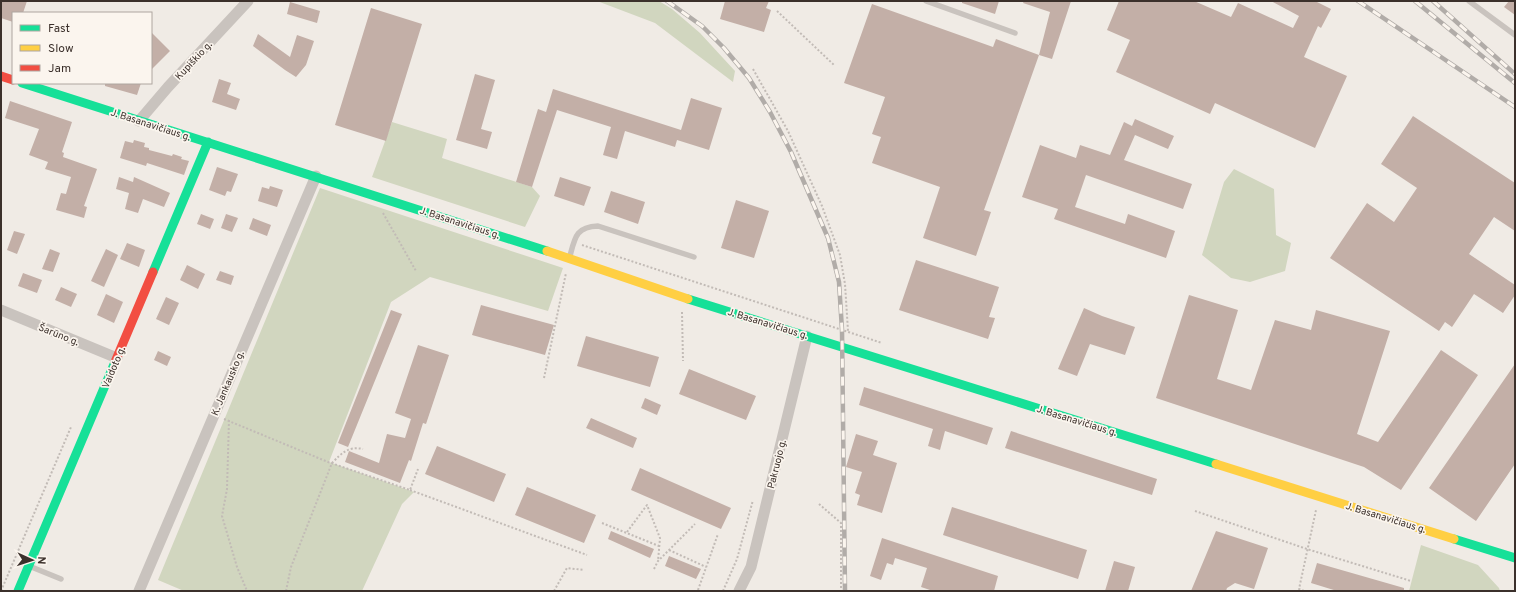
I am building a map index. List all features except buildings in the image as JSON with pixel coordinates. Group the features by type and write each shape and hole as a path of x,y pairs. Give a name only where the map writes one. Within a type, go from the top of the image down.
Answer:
{"main road":[{"path":"1,76 12,80"},
{"name":"J. Basanavičiaus g.","path":"25,84 570,257 682,297 849,348 1515,558"},
{"name":"Vaidoto g.","path":"18,591 208,142"}],"street":[{"name":"Kupiškio g.","path":"139,121 168,87 248,1"},
{"name":"K. Jankausko g.","path":"139,591 316,176"},
{"name":"Šarūno g.","path":"1,310 117,358"},
{"name":"Pakruojo g.","path":"739,591 751,567 808,336"}],"lane":[{"path":"926,1 1015,33"},
{"path":"1469,1 1515,35"},
{"path":"570,257 574,242 580,230 589,226 598,226 694,257"},
{"path":"29,566 61,579"}],"path":[{"path":"776,11 834,65"},
{"path":"753,69 788,131 822,206 841,262 845,284 849,348"},
{"path":"373,194 416,271"},
{"path":"574,242 886,344"},
{"path":"544,378 570,257"},
{"path":"682,297 683,361"},
{"path":"214,415 332,463 410,490 587,556"},
{"path":"228,420 227,489 222,516 237,567 246,591"},
{"path":"286,591 291,567 332,463 344,451 356,447 363,449"},
{"path":"410,490 418,469"},
{"path":"1304,591 1299,589 1319,496"},
{"path":"723,591 737,559 753,500"},
{"path":"819,504 841,523 841,591"},
{"path":"627,532 647,505 660,538 658,561"},
{"path":"1195,511 1307,549 1412,581"},
{"path":"602,523 659,546"},
{"path":"654,569 658,561 695,524"},
{"path":"698,590 718,534"},
{"path":"669,550 706,567"},
{"path":"554,591 567,568 584,570"}],"green space":[{"path":"597,1 659,1 672,9 700,33 735,71 733,82 655,23"},
{"path":"392,122 447,139 442,158 532,187 540,196 525,227 372,177"},
{"path":"1234,169 1274,189 1276,235 1291,243 1285,271 1250,282 1231,278 1202,255 1224,182"},
{"path":"320,188 563,268 548,311 430,277 391,302 329,462 414,492 402,504 362,591 184,591 158,580"},
{"path":"1421,545 1478,565 1500,591 1409,591"}],"railway":[{"path":"667,1 702,26 724,48 749,78 770,112 791,152 828,238 839,282 842,330 845,591"},
{"path":"1358,1 1515,107"},
{"path":"1415,1 1515,83"},
{"path":"1433,1 1515,74"}],"traffic: fast":[{"path":"25,84 547,251"},
{"path":"153,272 208,142"},
{"path":"688,299 1216,464"},
{"path":"18,591 115,362"},
{"path":"1454,539 1515,558"}],"traffic: slow":[{"path":"547,251 688,299"},
{"path":"1216,464 1454,539"}],"traffic: jam":[{"path":"1,76 12,80"},
{"path":"115,362 153,272"}]}
